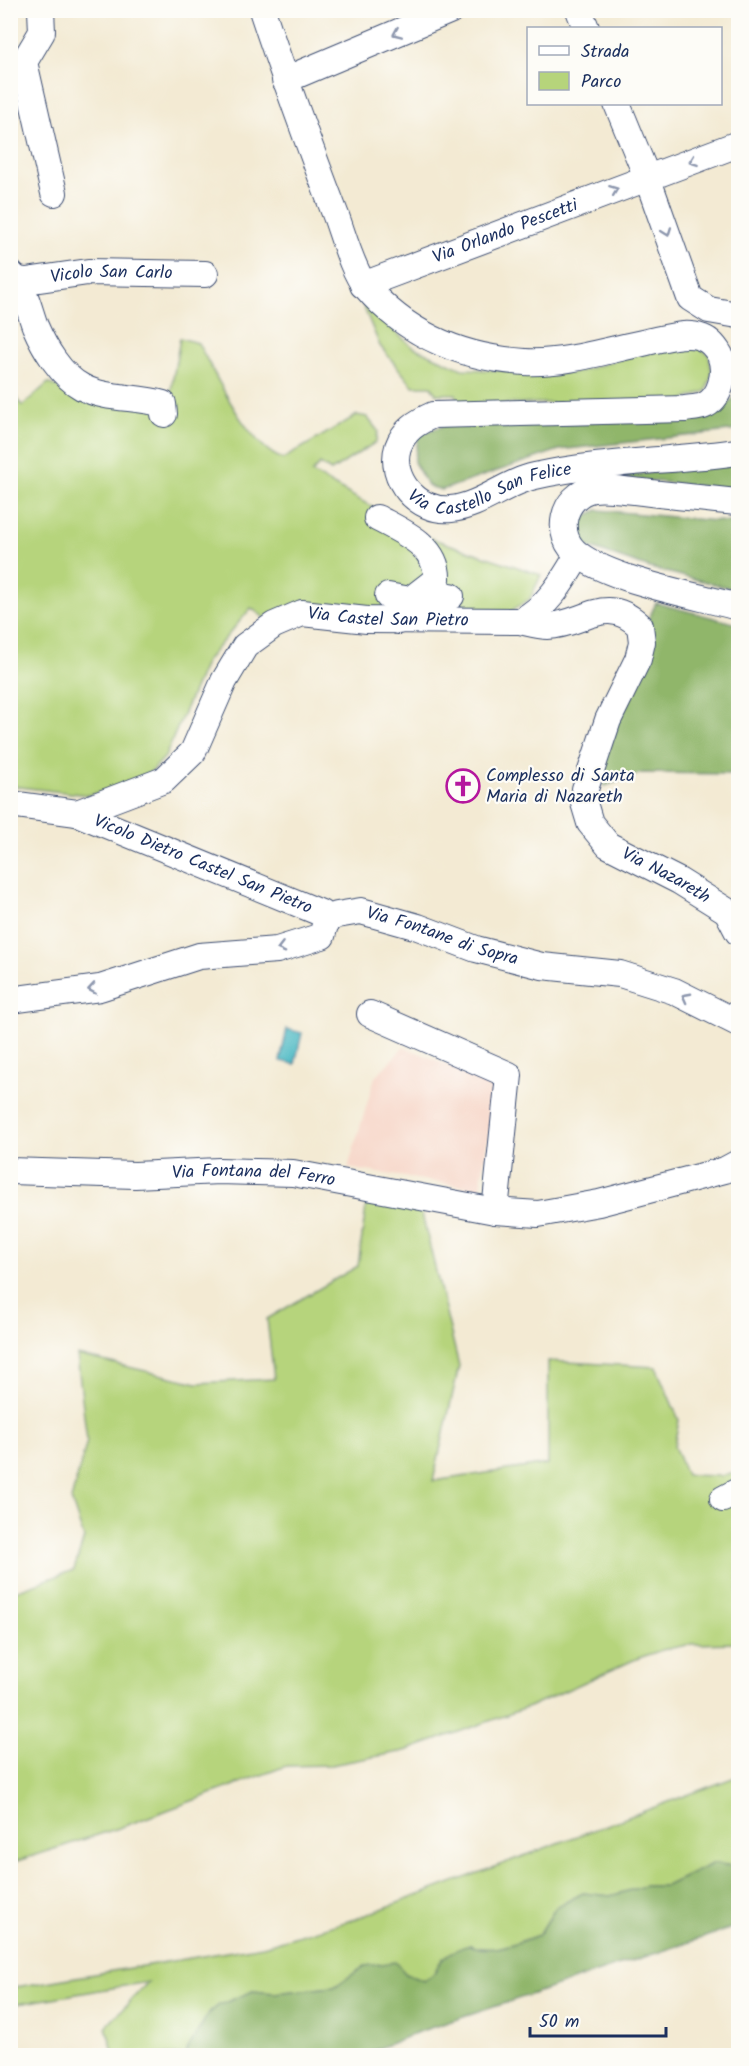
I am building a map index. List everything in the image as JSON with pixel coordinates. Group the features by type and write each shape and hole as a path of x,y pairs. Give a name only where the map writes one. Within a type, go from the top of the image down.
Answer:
{"street":[{"path":"41,10 42,32 24,62 54,193"},
{"name":"Via Castello San Felice","path":"262,10 285,80 363,285 386,308 421,335 468,354 527,362 575,357 674,336 700,336 711,343 730,365 714,397 703,406 685,409 433,415 414,424 400,440 394,458 406,492 428,506 450,510 477,501 531,477 572,468 738,452"},
{"path":"285,80 451,10"},
{"path":"579,10 586,27"},
{"path":"617,105 647,177 690,298 709,310 738,315"},
{"name":"Via Orlando Pescetti","path":"363,285 738,144"},
{"name":"Vicolo San Carlo","path":"15,276 88,272 205,274"},
{"path":"15,276 36,327 66,375 82,387 163,404 164,414"},
{"name":"Via Castello San Felice","path":"738,502 613,489 592,489 576,499 564,515 562,528 566,542 578,555 606,571 738,607"},
{"path":"377,518 412,538 429,551 438,568 437,579 399,606"},
{"path":"520,621 538,612 567,574 578,555"},
{"path":"399,606 451,596"},
{"name":"Via Castel San Pietro","path":"10,804 77,813 164,780 193,752 224,681 245,646 274,625 302,613 367,620 399,606 549,626 603,611 627,614 640,626 642,642 638,659 608,720 585,789 584,803 590,824"},
{"name":"Vicolo Dietro Castel San Pietro","path":"77,813 321,913 326,921"},
{"name":"Via Nazareth","path":"590,824 608,845 679,880 727,911 738,932"},
{"name":"Via Fontane di Sopra","path":"10,1000 100,988 199,956 277,950 322,936 326,921 337,915 361,911 418,927 476,949 542,966 620,974 674,991 738,1023"},
{"path":"370,1014 509,1075 495,1211"},
{"name":"Via Fontana del Ferro","path":"10,1171 135,1175 219,1171 293,1173 495,1211 538,1214 599,1203 725,1170 738,1163"}],"shaded area":[{"path":"404,1047 496,1085 480,1189 348,1168 375,1077"}],"green space":[{"path":"362,303 413,347 462,369 574,373 677,342 695,343 709,355 712,374 706,391 679,402 458,404 456,394 436,394 431,386 413,386 380,346"},
{"path":"180,338 198,343 245,425 270,452 283,459 357,415 367,417 378,431 376,442 331,471 320,464 312,473 424,536 541,575 530,599 505,615 266,619 251,608 206,661 165,757 150,773 116,788 88,795 11,786 11,388 22,406 48,383 88,399 169,402"},
{"path":"738,394 738,430 559,450 442,490 428,486 414,462 419,434 455,422 706,413 730,402"},
{"path":"738,463 738,490 613,477"},
{"path":"598,510 738,523 738,590 650,568 586,546 579,538 579,524 589,514"},
{"path":"656,603 738,624 738,774 642,773 605,786 589,764 600,725"},
{"path":"367,1199 421,1210 459,1366 433,1481 548,1464 548,1361 656,1367 679,1420 674,1446 686,1475 721,1476 738,1471 738,1643 692,1644 662,1650 636,1659 529,1707 405,1751 331,1765 286,1766 119,1828 11,1863 10,1593 74,1570 84,1538 71,1500 87,1441 77,1355 197,1383 274,1379 267,1319 358,1266"},
{"path":"738,1776 738,1867 714,1863 666,1886 645,1886 610,1896 583,1893 556,1907 539,1935 496,1948 478,1948 470,1945 442,1959 436,1974 423,1981 406,1974 365,1966 334,1987 274,1993 253,1991 184,2055 114,2055 106,2027 148,1982 11,2005 10,1988 263,1946 352,1920"},
{"path":"714,1863 738,1867 738,1926 418,2032 363,2055 184,2055 208,2014 219,2005 253,1991 274,1993 334,1987 365,1966 395,1962 406,1974 423,1981 434,1973 446,1956 460,1948 470,1945 478,1948 496,1948 539,1935 556,1907 583,1893 610,1896 645,1886 666,1886"}],"water":[{"path":"287,1029 302,1033 295,1064 280,1061"}],"place":[{"name":"Complesso di Santa Maria di Nazareth","path":"463,786"}]}
